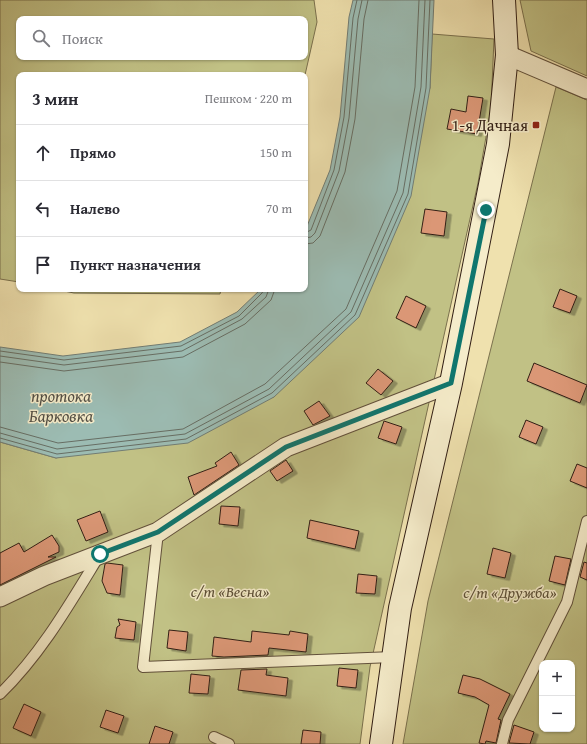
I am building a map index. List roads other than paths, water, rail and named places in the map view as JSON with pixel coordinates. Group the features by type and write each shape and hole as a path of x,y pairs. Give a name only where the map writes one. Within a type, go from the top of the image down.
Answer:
{"main road":[{"path":"381,744 400,608 451,383 498,144 508,55 504,0"}],"street":[{"path":"508,55 587,89"},
{"path":"0,597 44,576 158,532 286,447 451,383"}],"lane":[{"path":"502,744 508,720 567,602 587,521"},
{"path":"158,532 143,667 393,657"},
{"path":"0,694 16,678 56,628 100,554"},
{"path":"214,737 229,744"}],"water":[{"name":"протока Барковка","path":"353,0 434,0 430,88 411,196 359,317 274,397 188,443 56,458 0,442 0,347 63,356 180,342 237,312 258,292 308,292 308,224 330,170 340,117 349,17"}],"place":[{"name":"1-я Дачная","path":"536,125"}],"park label":[{"name":"с/т «Весна»","path":"230,591"},
{"name":"с/т «Дружба»","path":"510,592"}]}
